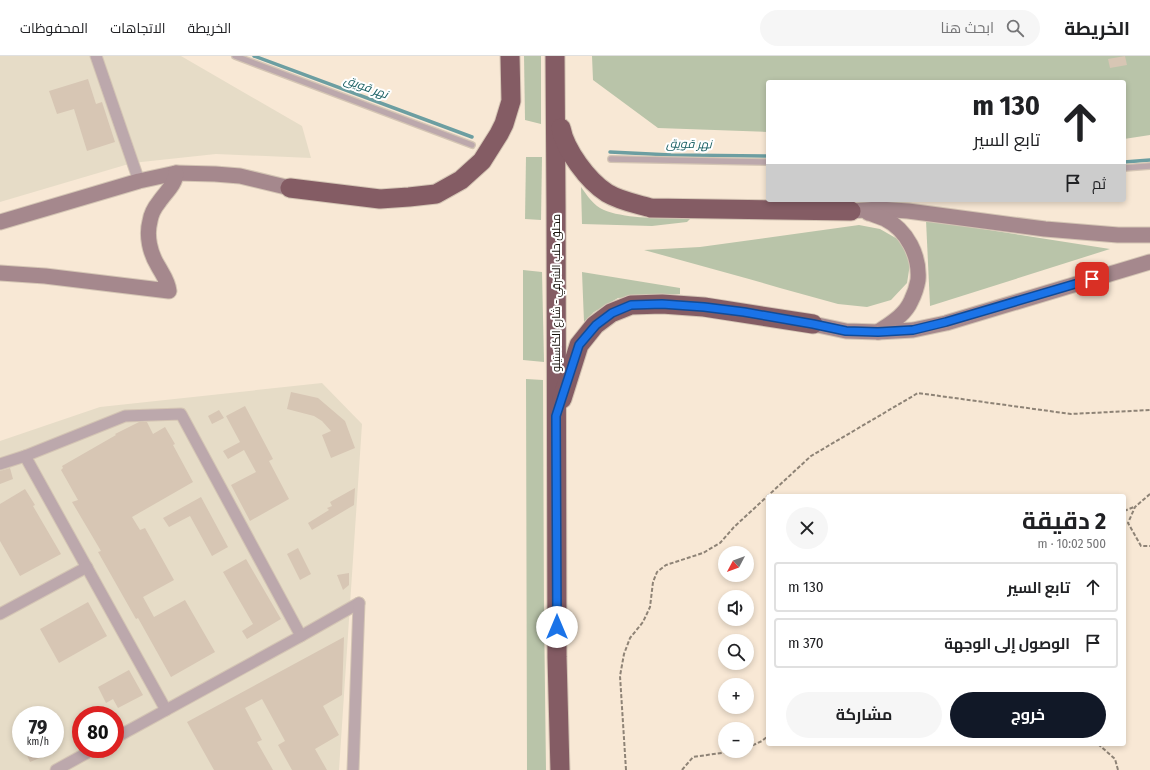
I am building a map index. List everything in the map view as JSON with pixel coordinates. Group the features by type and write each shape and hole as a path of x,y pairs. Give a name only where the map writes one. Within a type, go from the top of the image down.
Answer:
{"highway":[{"path":"290,188 380,199 436,194 461,180 482,161 504,124 511,101 510,56"},
{"name":"محلق حلب الشرقي - شارع الكاستيلو","path":"555,56 557,657 560,770"},
{"path":"556,103 562,132 569,150 593,182 608,193 627,202 651,208 851,211"},
{"path":"556,416 579,345 596,325 612,313 631,305 662,304 704,307 813,324"}],"main road":[{"path":"0,272 169,291 168,283 157,265 151,249 148,234 153,211 158,202 172,185 176,173"},
{"path":"0,222 139,181 176,173 240,176 290,188"},
{"path":"851,211 879,209 908,210 1045,230 1118,235 1150,235"},
{"path":"851,211 873,213 893,223 908,239 916,259 918,281 911,302 897,319 878,332"},
{"path":"813,324 846,331 878,332 913,330 946,322 1150,262"}],"street":[{"path":"96,56 139,181"},
{"path":"0,464 25,456 125,416 181,414 301,636"},
{"path":"25,456 166,710"},
{"path":"0,614 87,567"},
{"path":"124,733 359,603 353,770"},
{"path":"56,770 78,758"}],"lane":[{"path":"234,56 472,145"},
{"path":"610,159 766,162"},
{"path":"1126,168 1150,166"}],"path":[{"path":"770,494 811,456 918,393 1071,414 1150,410"},
{"path":"1126,510 1135,507 1150,494"},
{"path":"626,770 620,676 624,654 630,638 643,622 650,607 653,582 657,572 666,565 703,553 720,544 734,527 766,497"},
{"path":"1135,507 1128,523 1141,546 1150,546"},
{"path":"754,745 766,738"},
{"path":"1100,746 1115,759 1118,770"},
{"path":"682,770 693,757 718,753"}],"shaded area":[{"path":"0,56 181,56 302,126 311,158 216,154 132,163 0,202"},
{"path":"322,383 362,424 339,770 0,770 0,441 100,407"}],"green space":[{"path":"524,56 541,56 541,124 525,120"},
{"path":"592,56 1150,56 1150,135 1126,139 1126,80 766,80 766,132 658,128 593,80"},
{"path":"526,157 542,157 541,220 525,219"},
{"path":"581,187 597,206 605,211 628,216 691,218 687,222 652,226 582,224"},
{"path":"926,220 1110,249 930,306"},
{"path":"859,225 880,229 901,241 910,264 907,283 891,300 867,307 838,304 644,250 700,247"},
{"path":"523,270 542,272 544,362 523,360"},
{"path":"582,272 680,288 680,294 618,298 594,312 584,322"},
{"path":"526,379 543,380 546,770 527,770"}],"building":[{"path":"1125,56 1127,65 1110,68 1108,59"},
{"path":"88,79 96,104 102,102 115,142 87,151 74,109 57,114 49,91"},
{"path":"291,392 318,398 345,421 355,448 331,458 322,435 331,431 322,421 314,416 287,409"},
{"path":"245,406 273,459 269,461 289,499 250,521 231,485 256,472 244,450 228,459 223,451 240,442 226,416"},
{"path":"219,410 224,418 212,424 208,416"},
{"path":"139,422 147,422 153,434 165,427 193,482 132,517 140,530 145,528 174,580 143,597 154,617 185,600 215,652 171,677 138,618 136,619 98,552 101,551 72,502 78,500 61,470 63,468 62,466 116,435 115,434"},
{"path":"10,468 13,479 0,484 0,471"},
{"path":"355,488 354,505 312,530 308,523 329,510 327,508 332,506 330,502"},
{"path":"25,489 35,505 33,506 61,554 20,576 0,541 0,504"},
{"path":"201,497 228,547 212,556 190,516 169,527 163,518"},
{"path":"298,548 311,574 300,580 287,554"},
{"path":"246,559 281,619 247,639 242,631 253,624 223,572"},
{"path":"349,573 349,585 343,590 337,575"},
{"path":"88,602 107,636 59,663 40,629"},
{"path":"344,637 342,695 323,706 339,735 315,749 327,770 292,770 278,745 285,741 262,699 245,708 262,740 257,742 273,770 214,770 187,722"},
{"path":"129,670 143,695 122,706 117,706 113,699 106,703 98,687"},
{"path":"28,758 40,758 30,762"}],"waterway":[{"name":"نهر قويق","path":"254,56 472,137"},
{"name":"نهر قويق","path":"610,152 671,155 766,156"},
{"name":"نهر قويق","path":"1126,162 1150,160"}],"route":[{"path":"557,627 556,416 579,345 596,325 612,313 631,305 662,304 744,312 846,331 878,332 913,330 946,322 1092,279"}]}
